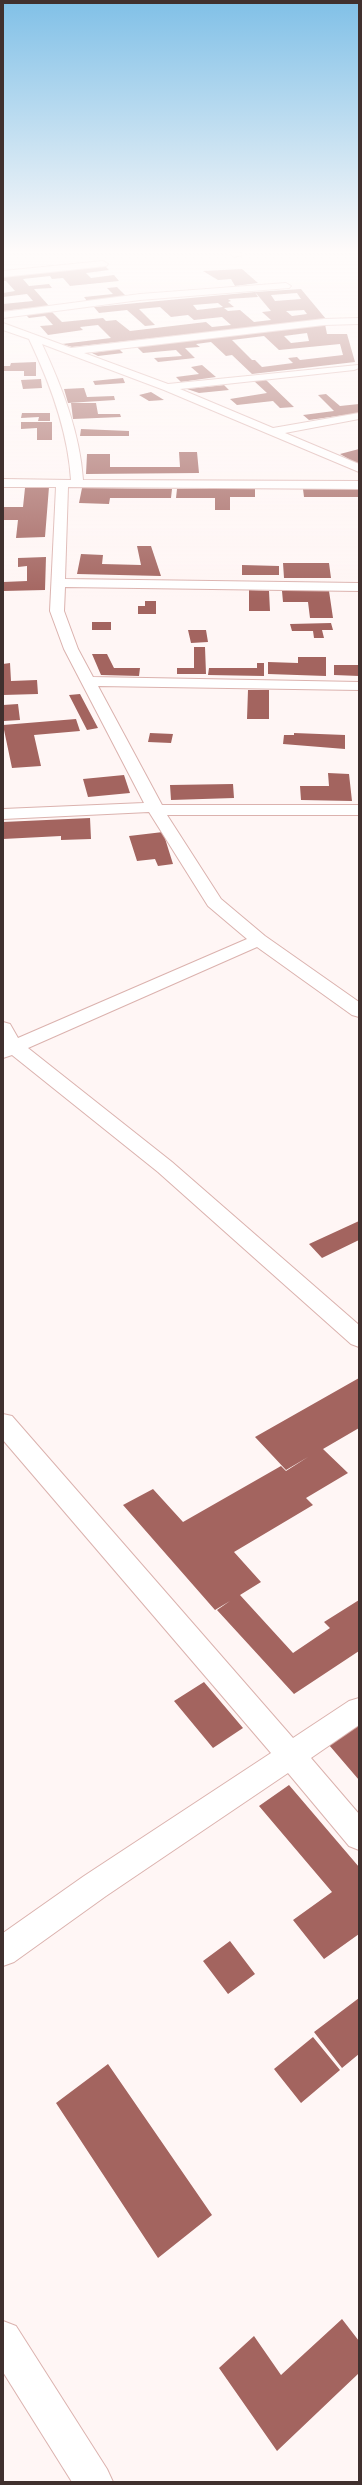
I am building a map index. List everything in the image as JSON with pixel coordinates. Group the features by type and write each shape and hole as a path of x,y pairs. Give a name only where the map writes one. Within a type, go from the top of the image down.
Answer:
{"street":[{"path":"45,367 66,424 77,464 69,483 57,583 57,612 71,649 155,809 214,902 259,940 359,1011"},
{"path":"111,367 168,388 274,431 359,468"},
{"path":"168,388 354,367"},
{"path":"274,431 359,416"},
{"path":"3,483 359,485"},
{"path":"57,583 359,587"},
{"path":"88,682 359,686"},
{"path":"3,814 155,809 359,810"},
{"path":"8,1050 259,940"},
{"path":"3,1028 8,1050 165,1167 359,1338"},
{"path":"3,1423 291,1755 359,1836"},
{"path":"3,1951 95,1886 359,1710"},
{"path":"3,2339 94,2482"}],"building":[{"path":"3,367 36,367 36,376 24,376 24,371 3,371"},
{"path":"191,367 204,367 216,377 181,382 176,377 199,374"},
{"path":"245,367 312,367 252,374"},
{"path":"123,378 125,383 95,385 93,381"},
{"path":"41,379 42,388 23,389 21,380"},
{"path":"266,380 294,407 280,408 273,401 237,405 230,399 267,393 254,381"},
{"path":"224,385 229,390 199,393 187,389"},
{"path":"84,388 87,397 114,396 115,400 68,403 64,389"},
{"path":"151,392 164,400 149,401 139,395"},
{"path":"326,394 340,406 359,404 359,413 309,420 303,415 334,411 318,395"},
{"path":"71,403 96,403 98,414 120,414 121,417 73,419"},
{"path":"22,413 50,413 50,421 38,421 39,417 21,418"},
{"path":"21,422 52,422 52,440 37,440 37,428 21,429"},
{"path":"81,429 129,431 129,436 80,436"},
{"path":"359,449 359,465 340,454"},
{"path":"179,452 197,452 199,473 86,474 87,454 110,454 110,467 180,467"},
{"path":"49,487 45,537 16,538 18,520 3,520 3,507 23,507 25,488"},
{"path":"82,488 172,489 171,498 110,498 109,504 79,503"},
{"path":"177,489 255,489 255,497 230,497 230,510 215,510 215,498 176,498"},
{"path":"303,489 359,489 359,497 304,497"},
{"path":"137,546 151,546 161,576 77,574 81,554 103,555 102,564 141,565"},
{"path":"46,557 45,590 3,591 3,582 27,581 27,566 18,567 18,558"},
{"path":"283,563 329,563 331,578 284,578"},
{"path":"242,565 279,566 279,575 242,575"},
{"path":"249,590 269,591 270,611 249,611"},
{"path":"282,591 329,591 333,618 310,618 308,602 283,602"},
{"path":"145,601 156,601 156,614 138,614 138,606 145,606"},
{"path":"92,622 111,622 111,630 92,630"},
{"path":"331,623 333,630 322,630 324,638 314,638 313,631 292,631 290,624"},
{"path":"188,630 206,630 208,642 191,643"},
{"path":"194,647 205,647 206,674 177,674 177,668 194,668"},
{"path":"92,654 107,654 114,668 140,668 139,676 101,675"},
{"path":"298,657 326,657 326,676 268,674 268,662 298,663"},
{"path":"10,663 11,681 37,680 38,694 3,695 3,664"},
{"path":"257,663 264,663 264,676 208,675 209,668 257,668"},
{"path":"334,665 359,665 359,676 334,675"},
{"path":"248,690 269,690 269,719 247,719"},
{"path":"80,694 98,728 87,730 69,695"},
{"path":"18,704 20,720 4,721 3,705"},
{"path":"76,719 80,731 34,735 41,766 12,768 3,725"},
{"path":"150,733 173,734 171,743 148,742"},
{"path":"294,733 345,735 345,749 283,744 284,735 294,735"},
{"path":"328,773 349,774 352,801 301,800 300,786 329,786"},
{"path":"124,775 130,793 88,797 83,779"},
{"path":"233,784 234,798 171,800 170,785"},
{"path":"90,818 91,839 61,840 61,836 3,839 3,822"},
{"path":"163,832 173,864 158,866 155,859 137,861 129,836"},
{"path":"359,1221 359,1240 322,1258 309,1244"},
{"path":"359,1378 359,1428 323,1449 348,1473 306,1498 313,1505 234,1552 261,1582 240,1595 293,1653 330,1628 324,1622 359,1600 359,1651 294,1694 217,1610 230,1601 215,1610 123,1505 153,1489 183,1522 281,1466 286,1471 308,1457 286,1470 255,1437"},
{"path":"204,1682 243,1728 213,1748 174,1701"},
{"path":"359,1725 359,1780 329,1745"},
{"path":"289,1785 359,1867 359,1934 324,1959 293,1920 332,1892 259,1806"},
{"path":"230,1941 255,1974 228,1994 203,1961"},
{"path":"359,1998 359,2054 342,2068 314,2032"},
{"path":"313,2037 340,2070 301,2103 274,2069"},
{"path":"108,2064 212,2215 158,2258 56,2103"},
{"path":"342,2319 359,2341 359,2373 277,2451 219,2368 254,2336 281,2375"}]}
